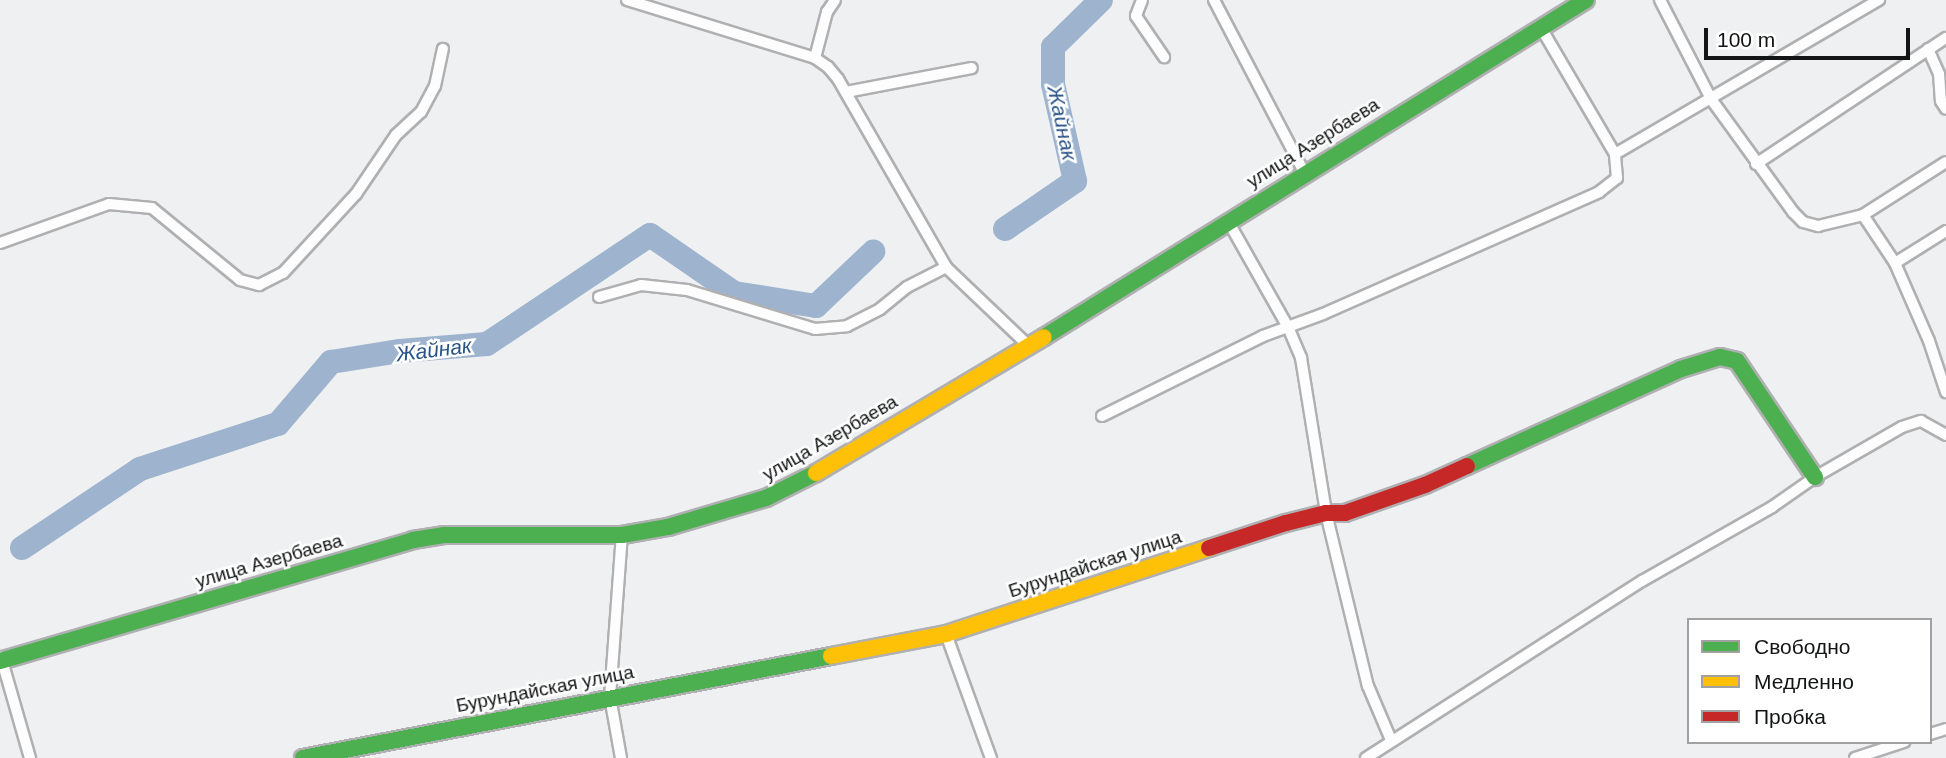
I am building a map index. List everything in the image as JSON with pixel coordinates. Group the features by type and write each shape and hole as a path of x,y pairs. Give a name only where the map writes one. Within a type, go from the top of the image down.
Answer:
{"main road":[{"name":"улица Азербаева","path":"0,658 414,540 444,536 622,535 668,527 766,498 809,477 1029,346 1304,172 1586,0"},
{"name":"Бурундайская улица","path":"303,758 610,697 946,635 1286,523 1326,513 1345,513 1425,485 1681,369 1720,357 1737,361 1815,477"}],"street":[{"path":"627,0 815,58 828,67 846,92 946,267 1029,346"},
{"path":"815,58 827,12 835,0"},
{"path":"1142,0 1136,10 1136,16 1164,57"},
{"path":"1214,0 1304,172"},
{"path":"1660,0 1711,99 1756,164 1804,222 1818,226 1863,215 1946,162"},
{"path":"1615,154 1879,0"},
{"path":"1102,416 1263,336 1599,192 1617,178 1615,154 1541,28"},
{"path":"1756,164 1946,38"},
{"path":"0,243 109,205 152,208 240,280 259,285 283,273 356,194 397,135 421,112 435,86 443,49"},
{"path":"1928,49 1938,74 1941,102 1946,109"},
{"path":"846,92 972,68"},
{"path":"1863,215 1895,263 1929,341 1946,392"},
{"path":"1228,221 1288,327 1301,358 1326,513 1368,685 1391,740"},
{"path":"1895,263 1946,231"},
{"path":"599,297 640,285 675,289 816,329 848,326 880,309 907,287 946,267"},
{"path":"1366,758 1642,580 1773,508 1815,477 1902,427 1921,421 1946,435"},
{"path":"621,758 610,697 622,535"},
{"path":"946,635 991,758"},
{"path":"0,658 30,758"},
{"path":"1855,758 1898,744"}],"waterway":[{"name":"Жайнак","path":"1005,229 1075,181 1053,84 1053,47 1101,0"},
{"name":"Жайнак","path":"22,548 140,469 278,424 331,362 400,351 487,344 650,235 734,293 816,306 873,252"}],"traffic: fast":[{"path":"1044,337 1586,0"},
{"path":"1467,466 1681,369 1720,357 1737,361 1815,477"},
{"path":"0,661 413,540 444,535 622,535 668,527 766,498 816,473"},
{"path":"303,758 831,656"}],"traffic: slow":[{"path":"816,473 1044,337"},
{"path":"831,656 946,634 1209,548"}],"traffic: jam":[{"path":"1209,548 1286,523 1326,513 1345,513 1425,485 1467,466"}]}
